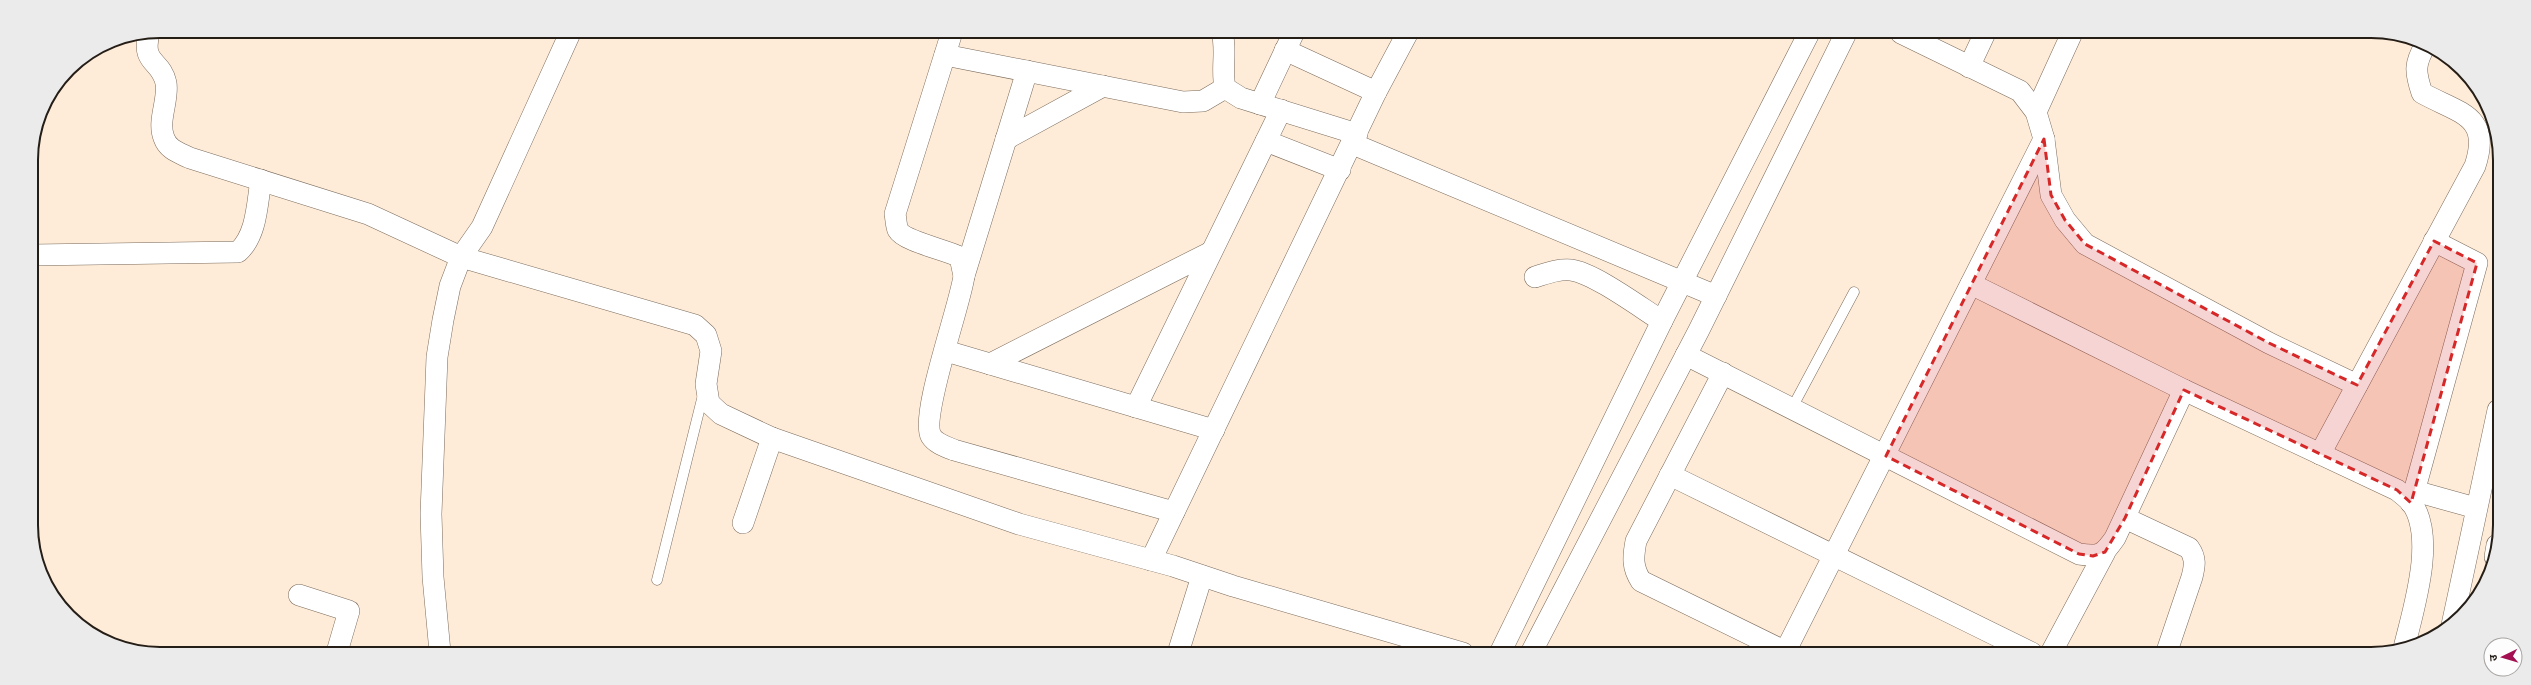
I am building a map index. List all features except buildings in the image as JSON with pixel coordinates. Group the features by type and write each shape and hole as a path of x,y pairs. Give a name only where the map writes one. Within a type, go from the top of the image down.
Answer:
{"street":[{"path":"444,647 431,542 437,357 450,286 461,257 482,227 568,38"},
{"path":"950,38 895,214 898,230 905,237 948,251 960,258 964,276"},
{"path":"1224,38 1222,73 1225,88 1241,98 1281,110 1355,139 1685,281 1716,296"},
{"path":"1151,560 1355,139 1376,92 1405,38"},
{"path":"1503,647 1662,321 1685,281 1806,38"},
{"path":"1534,647 1716,296 1844,38"},
{"path":"1911,38 2020,91 2036,112 2044,139 2051,195 2065,220 2085,244 2268,343 2357,385"},
{"path":"1969,66 1983,38"},
{"path":"2036,112 2070,38"},
{"path":"148,39 146,46 149,57 163,73 166,84 162,122 163,138 170,149 190,158 368,214 461,257 696,325 706,335 711,351 706,384 709,403 721,414 772,438 1018,524 1151,560 1420,647"},
{"path":"1260,104 1289,41 1376,92"},
{"path":"2320,454 2475,166 2481,148 2478,127 2468,117 2422,93 2415,73 2419,55 2423,49"},
{"path":"945,55 1192,102 1203,101 1225,88"},
{"path":"1027,71 964,276 928,421 931,436 942,445 1174,512"},
{"path":"1006,139 1103,86"},
{"path":"1136,407 1281,110"},
{"path":"1789,647 1886,456 2044,139"},
{"path":"1266,141 1340,170"},
{"path":"38,255 238,252 246,245 252,232 261,180"},
{"path":"2405,642 2423,567 2419,522 2413,497 2477,263 2434,241"},
{"path":"990,364 1212,252"},
{"path":"1535,277 1555,270 1572,270 1590,277 1662,321"},
{"path":"1971,284 2184,390 2397,490 2413,497 2476,508"},
{"path":"946,352 1214,430"},
{"path":"1686,355 2079,554 2093,556 2105,552"},
{"path":"1723,373 1636,541 1633,556 1634,570 1641,581 1776,647"},
{"path":"2054,647 2125,518 2184,390"},
{"path":"2454,615 2493,432"},
{"path":"744,523 772,438"},
{"path":"1670,475 2020,647"},
{"path":"2125,518 2189,548 2194,555 2195,565 2192,577 2168,647"},
{"path":"1180,647 1202,576"},
{"path":"299,595 349,611 338,647"}],"lane":[{"path":"1792,408 1854,292"},
{"path":"657,580 706,384"}],"highlighted area":[{"path":"2044,139 2051,195 2065,220 2085,244 2269,343 2357,385 2434,241 2477,263 2411,503 2397,490 2184,390 2125,518 2105,552 2093,556 2079,554 1886,456"}]}
